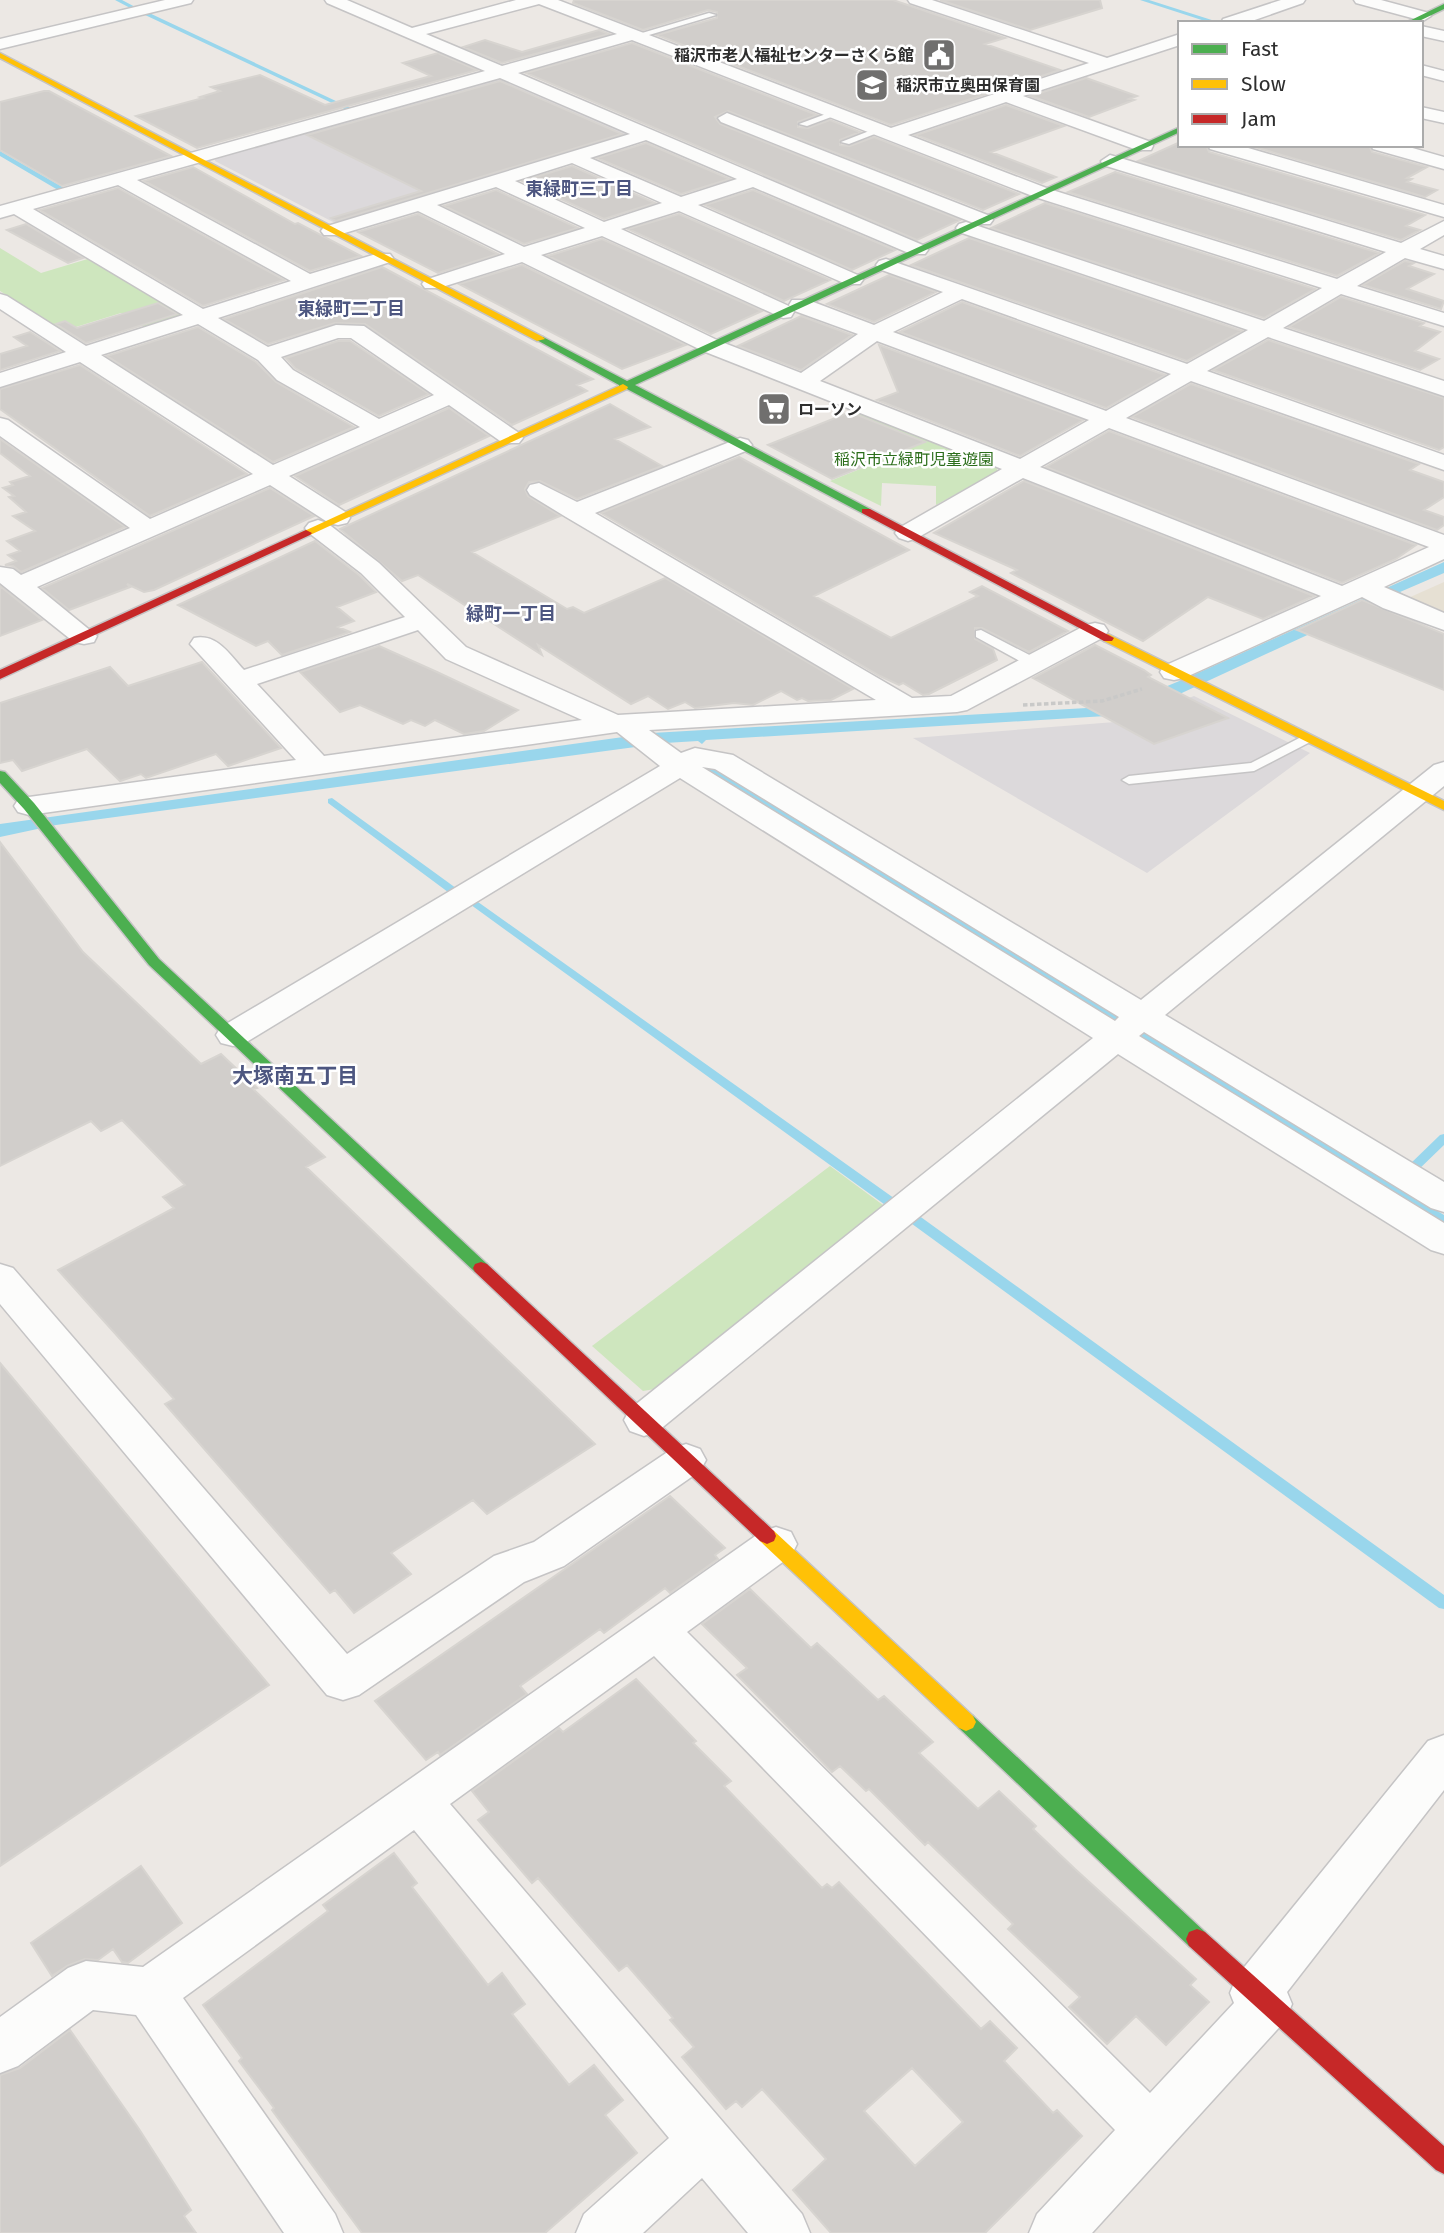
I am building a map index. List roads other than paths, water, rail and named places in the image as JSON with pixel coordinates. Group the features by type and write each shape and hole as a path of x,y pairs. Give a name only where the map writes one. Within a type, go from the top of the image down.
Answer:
{"street":[{"path":"0,44 185,0"},
{"path":"333,0 918,250"},
{"path":"410,33 535,0"},
{"path":"543,0 1042,193 1444,320"},
{"path":"916,0 1105,63"},
{"path":"1235,21 1297,0"},
{"path":"1362,0 1413,21"},
{"path":"1421,21 1444,6"},
{"path":"1423,26 1444,36"},
{"path":"8,210 635,35"},
{"path":"886,132 1178,41"},
{"path":"0,55 1095,631 1430,799"},
{"path":"1423,71 1444,76"},
{"path":"1006,96 1144,146"},
{"path":"1423,113 1444,118"},
{"path":"727,118 974,224 1265,329 1444,389"},
{"path":"0,675 1177,132"},
{"path":"331,231 648,134"},
{"path":"1224,147 1444,211"},
{"path":"1387,147 1444,163"},
{"path":"573,157 853,280"},
{"path":"1110,162 1444,263"},
{"path":"121,179 310,282"},
{"path":"498,180 604,229 792,308 876,332 1444,544"},
{"path":"432,284 754,180"},
{"path":"419,204 711,346 1021,468 1444,622"},
{"path":"8,210 201,316 266,355 285,375 378,428"},
{"path":"908,533 1444,227"},
{"path":"0,380 383,258"},
{"path":"887,265 1444,463"},
{"path":"803,382 876,332 962,292"},
{"path":"0,300 271,475 328,523 456,653 641,739 695,757 723,761 1128,1027 1444,1241"},
{"path":"266,355 336,332 356,331 511,438"},
{"path":"9,579 148,529 451,396"},
{"path":"0,425 148,529"},
{"path":"576,512 740,446"},
{"path":"539,490 909,708"},
{"path":"1178,674 1368,594 1444,550"},
{"path":"9,579 84,636"},
{"path":"239,681 422,620"},
{"path":"32,811 317,765 641,739 957,704 1095,631"},
{"path":"204,644 317,765"},
{"path":"233,1035 641,739"},
{"path":"644,1420 1128,1027 1430,799 1444,771"},
{"path":"0,775 154,962 1261,1998 1444,2162"},
{"path":"1128,1027 1444,1199"},
{"path":"0,1278 343,1681 509,1569 549,1554 686,1460"},
{"path":"0,2048 86,1985 150,1992 776,1544"},
{"path":"657,1630 1151,2130"},
{"path":"1056,2233 1151,2130 1261,1998 1444,1755"},
{"path":"418,1801 783,2233"},
{"path":"150,1992 316,2233"},
{"path":"603,2233 705,2140"}],"lane":[{"path":"699,10 723,18"},
{"path":"635,35 712,15"},
{"path":"804,124 837,113"},
{"path":"846,142 886,132"},
{"path":"981,634 1034,663"},
{"path":"1129,780 1254,767 1307,738"}],"water":[{"path":"1444,562 1444,573 1400,592 1406,596 1381,601 1171,698 1106,716 706,740 702,744 698,741 665,743 56,825 0,837 0,824 652,733 1105,707 1136,699 1189,677"}],"waterway":[{"path":"118,0 136,9"},
{"path":"1143,0 1212,21"},
{"path":"145,13 353,111"},
{"path":"0,153 64,190 54,193"},
{"path":"714,770 1117,1019"},
{"path":"332,801 456,893"},
{"path":"471,900 893,1204"},
{"path":"1143,1035 1444,1221"},
{"path":"1411,1170 1444,1138"},
{"path":"913,1218 1444,1603"}],"place":[{"name":"稲沢市老人福祉センターさくら館","path":"939,55"},
{"name":"稲沢市立奥田保育園","path":"872,85"},
{"name":"ローソン","path":"774,409"}],"district":[{"name":"東緑町三丁目","path":"579,189"},
{"name":"東緑町二丁目","path":"351,309"},
{"name":"緑町一丁目","path":"511,614"},
{"name":"大塚南五丁目","path":"295,1076"}],"park label":[{"name":"稲沢市立緑町児童遊園","path":"914,459"}]}
